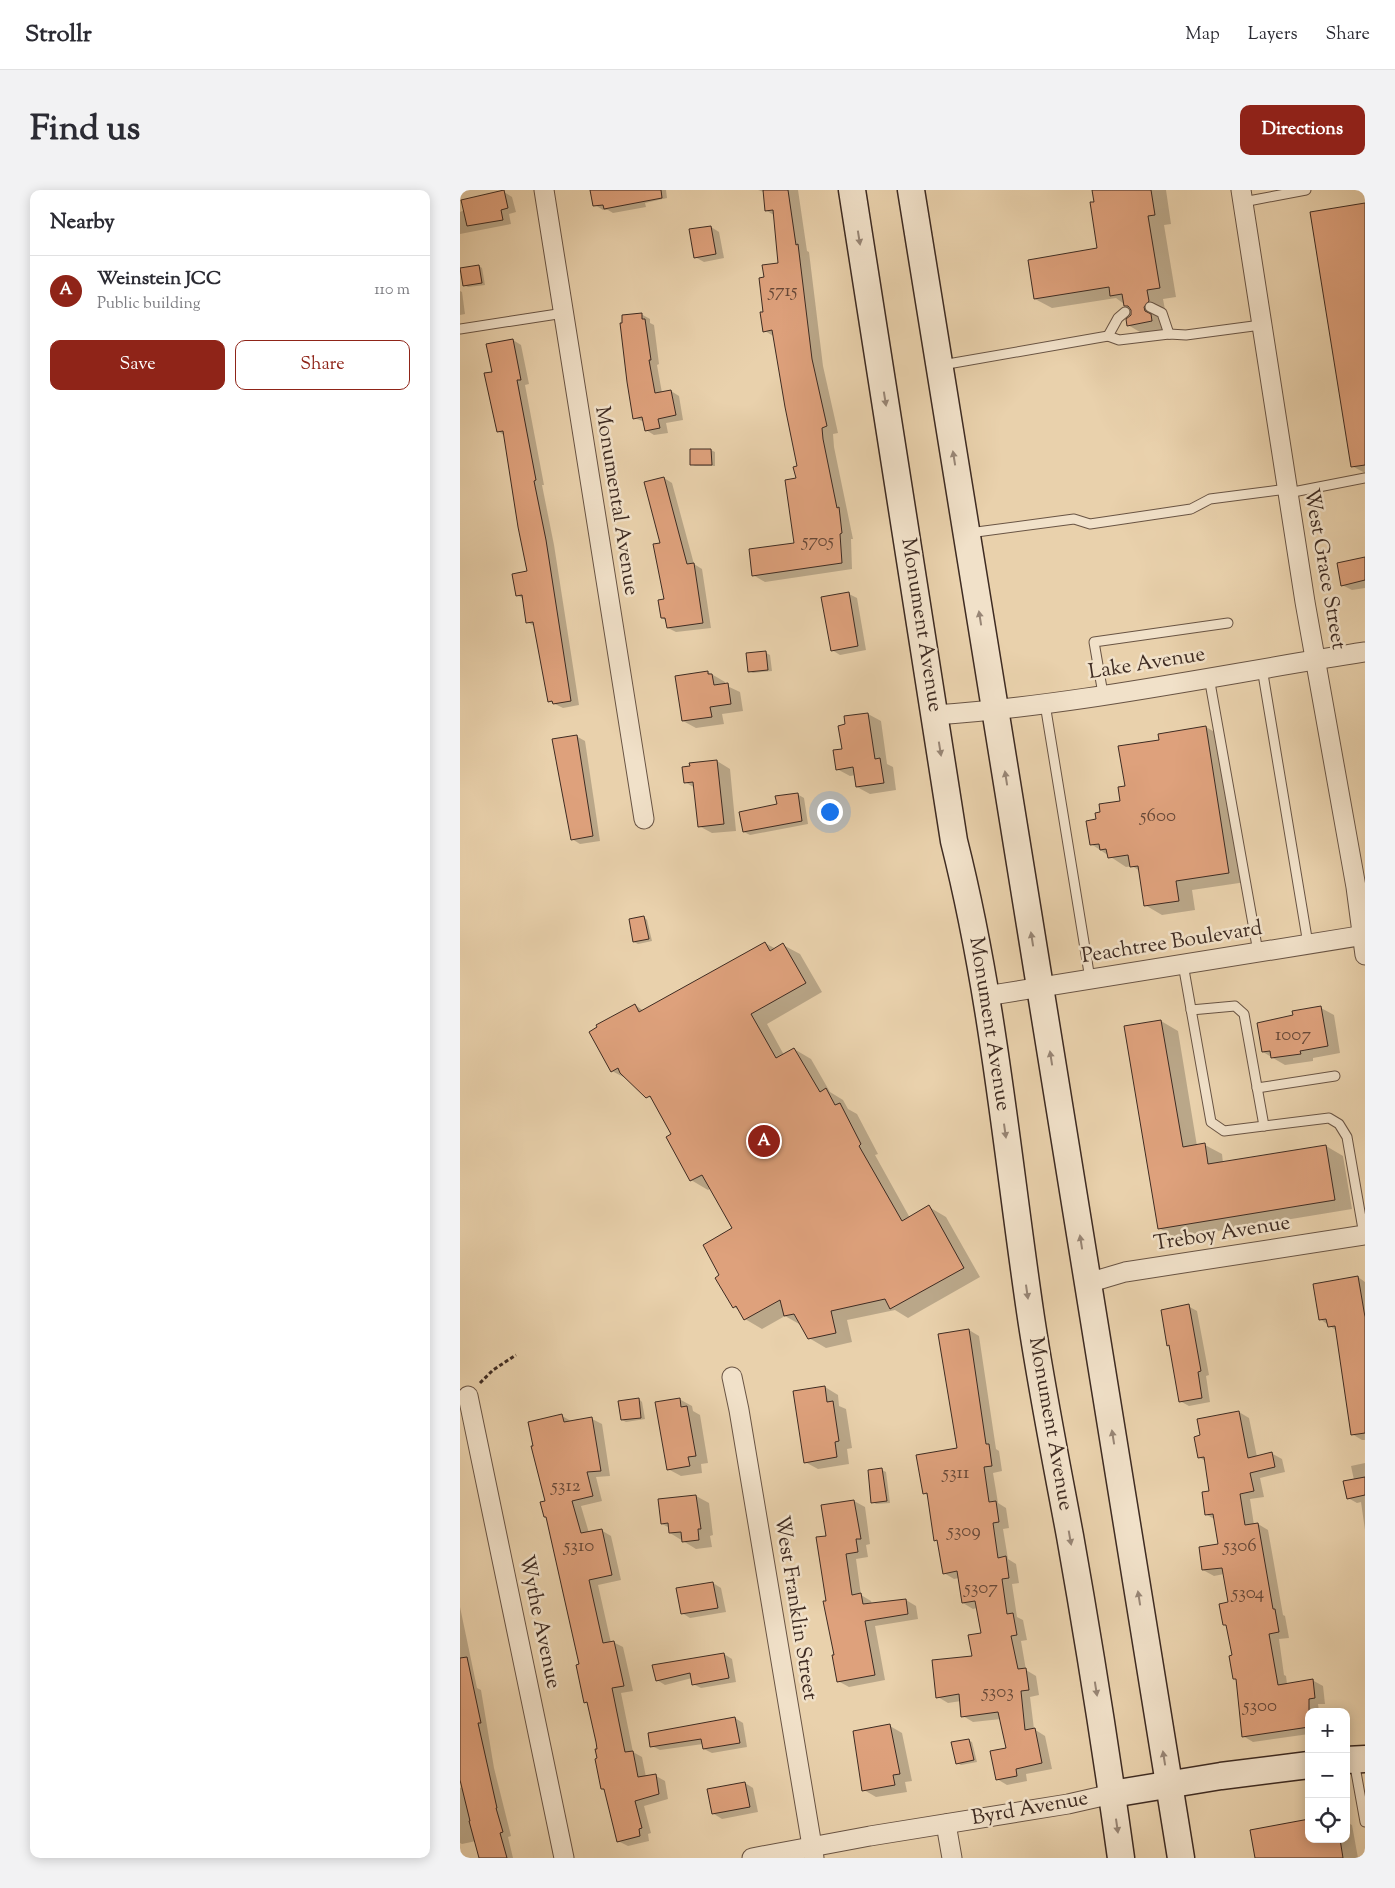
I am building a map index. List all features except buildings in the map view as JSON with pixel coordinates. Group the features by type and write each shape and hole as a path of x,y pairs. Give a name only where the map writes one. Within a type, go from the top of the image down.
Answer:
{"street":[{"name":"Monumental Avenue","path":"544,190 644,819"},
{"name":"Monument Avenue","path":"852,190 954,841 966,889 986,996 1030,1314 1080,1596 1121,1858"},
{"path":"911,190 1181,1858"},
{"name":"West Grace Street","path":"1242,196 1305,602 1356,887 1365,954"},
{"name":"Lake Avenue","path":"935,715 995,711 1045,704 1365,652"},
{"name":"Peachtree Boulevard","path":"986,996 1364,936"},
{"name":"Treboy Avenue","path":"1088,1283 1125,1272 1365,1235"},
{"name":"West Franklin Street","path":"732,1377 813,1852"},
{"name":"Wythe Avenue","path":"468,1396 564,1858"},
{"name":"Byrd Avenue","path":"752,1858 813,1852 946,1824 1068,1804 1112,1794 1221,1776 1305,1766"},
{"path":"946,1824 952,1858"}],"lane":[{"path":"1242,196 1306,190"},
{"path":"1150,307 1162,313 1169,334"},
{"path":"1108,336 1118,318 1124,312"},
{"path":"460,329 564,313"},
{"path":"940,366 1108,336 1118,340 1169,334 1186,335 1261,324"},
{"path":"967,534 1074,519 1090,524 1098,523 1191,509 1210,499 1288,490 1365,478"},
{"path":"1103,694 1094,642 1228,623"},
{"path":"1262,668 1308,944"},
{"path":"1209,677 1258,952"},
{"path":"1045,704 1090,979"},
{"path":"1183,964 1211,1122 1224,1131 1329,1118 1339,1124 1347,1137 1365,1235"},
{"path":"1191,1010 1235,1006 1244,1014 1264,1126"},
{"path":"1257,1088 1334,1076"},
{"path":"1355,1760 1365,1822"}],"path":[{"path":"468,1396 493,1370 516,1355"}],"place":[{"name":"Weinstein JCC","path":"764,1141"}]}
